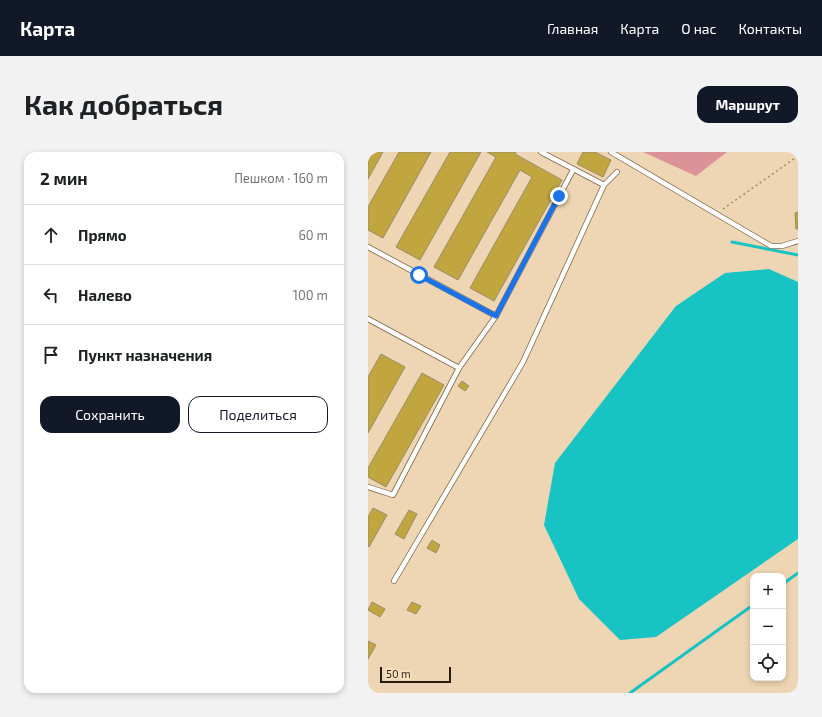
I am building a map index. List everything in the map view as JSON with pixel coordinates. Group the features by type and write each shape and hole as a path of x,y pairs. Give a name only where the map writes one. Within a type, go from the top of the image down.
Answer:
{"lane":[{"path":"540,152 604,186"},
{"path":"611,152 771,246 782,246 798,241"},
{"path":"368,487 393,495 459,368 496,316 573,170"},
{"path":"394,581 523,362 604,186 617,172"},
{"path":"368,247 496,316"},
{"path":"368,319 459,368"}],"path":[{"path":"716,214 798,156"}],"shaded area":[{"path":"643,152 727,152 696,176"}],"water":[{"path":"769,269 798,282 798,539 656,637 620,640 579,599 544,525 555,463 676,306 725,273"}],"building":[{"path":"368,152 383,152 368,179"},
{"path":"399,152 431,152 383,238 368,230 368,207"},
{"path":"450,152 481,152 420,260 396,247"},
{"path":"487,152 516,152 515,154 562,180 494,301 470,288 532,177 520,170 458,280 434,267 496,157"},
{"path":"583,152 595,152 611,160 603,177 577,164"},
{"path":"798,212 798,229 796,229 795,213"},
{"path":"381,354 405,367 368,433 368,377"},
{"path":"422,373 444,385 386,487 368,477 368,468"},
{"path":"462,381 469,386 465,391 458,386"},
{"path":"373,508 387,515 369,547 368,517"},
{"path":"409,510 417,514 404,539 395,534"},
{"path":"432,540 440,545 436,553 427,548"},
{"path":"372,602 385,609 380,617 368,610"},
{"path":"412,602 421,606 416,614 407,610"},
{"path":"368,641 376,645 368,659"}],"waterway":[{"path":"732,242 798,255"},
{"path":"786,582 798,573"},
{"path":"630,693 750,607"}],"route":[{"path":"419,275 496,316 559,196"}]}
